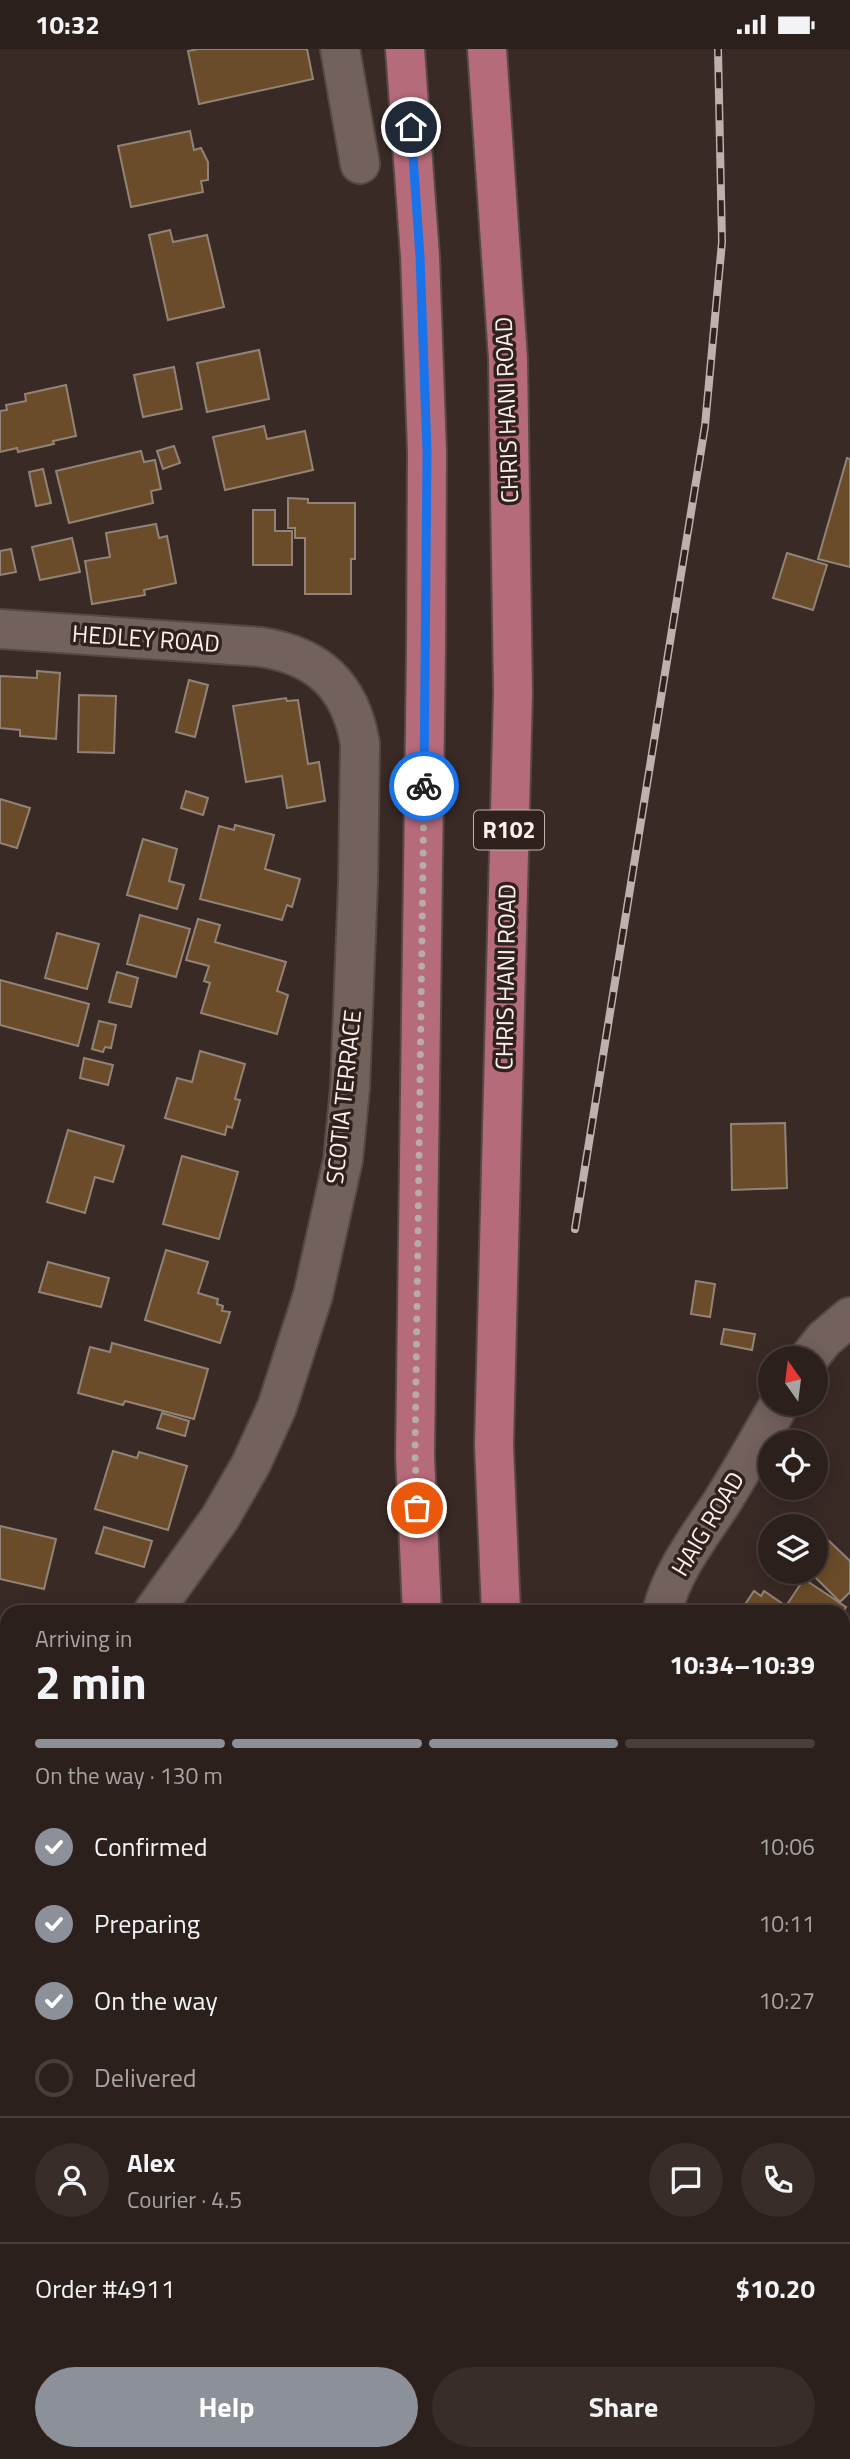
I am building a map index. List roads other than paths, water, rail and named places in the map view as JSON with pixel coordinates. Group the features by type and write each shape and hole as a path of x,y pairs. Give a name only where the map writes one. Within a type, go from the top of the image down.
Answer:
{"main road":[{"path":"405,49 420,256 427,452 415,1456 422,1605"},
{"name":"CHRIS HANI ROAD","path":"486,49 508,359 513,692 494,1445 501,1605"}],"street":[{"path":"340,49 360,164"},
{"name":"HEDLEY ROAD","path":"0,629 261,647 291,654"},
{"name":"SCOTIA TERRACE","path":"158,1605 219,1518 251,1464 277,1407 313,1294 343,1160 350,1088 360,743 357,724 340,688 326,674 291,654"},
{"path":"818,1346 850,1317"},
{"name":"HAIG ROAD","path":"664,1605 676,1575 772,1416"}],"railway":[{"path":"575,1229 705,426 722,242 718,49"}]}
